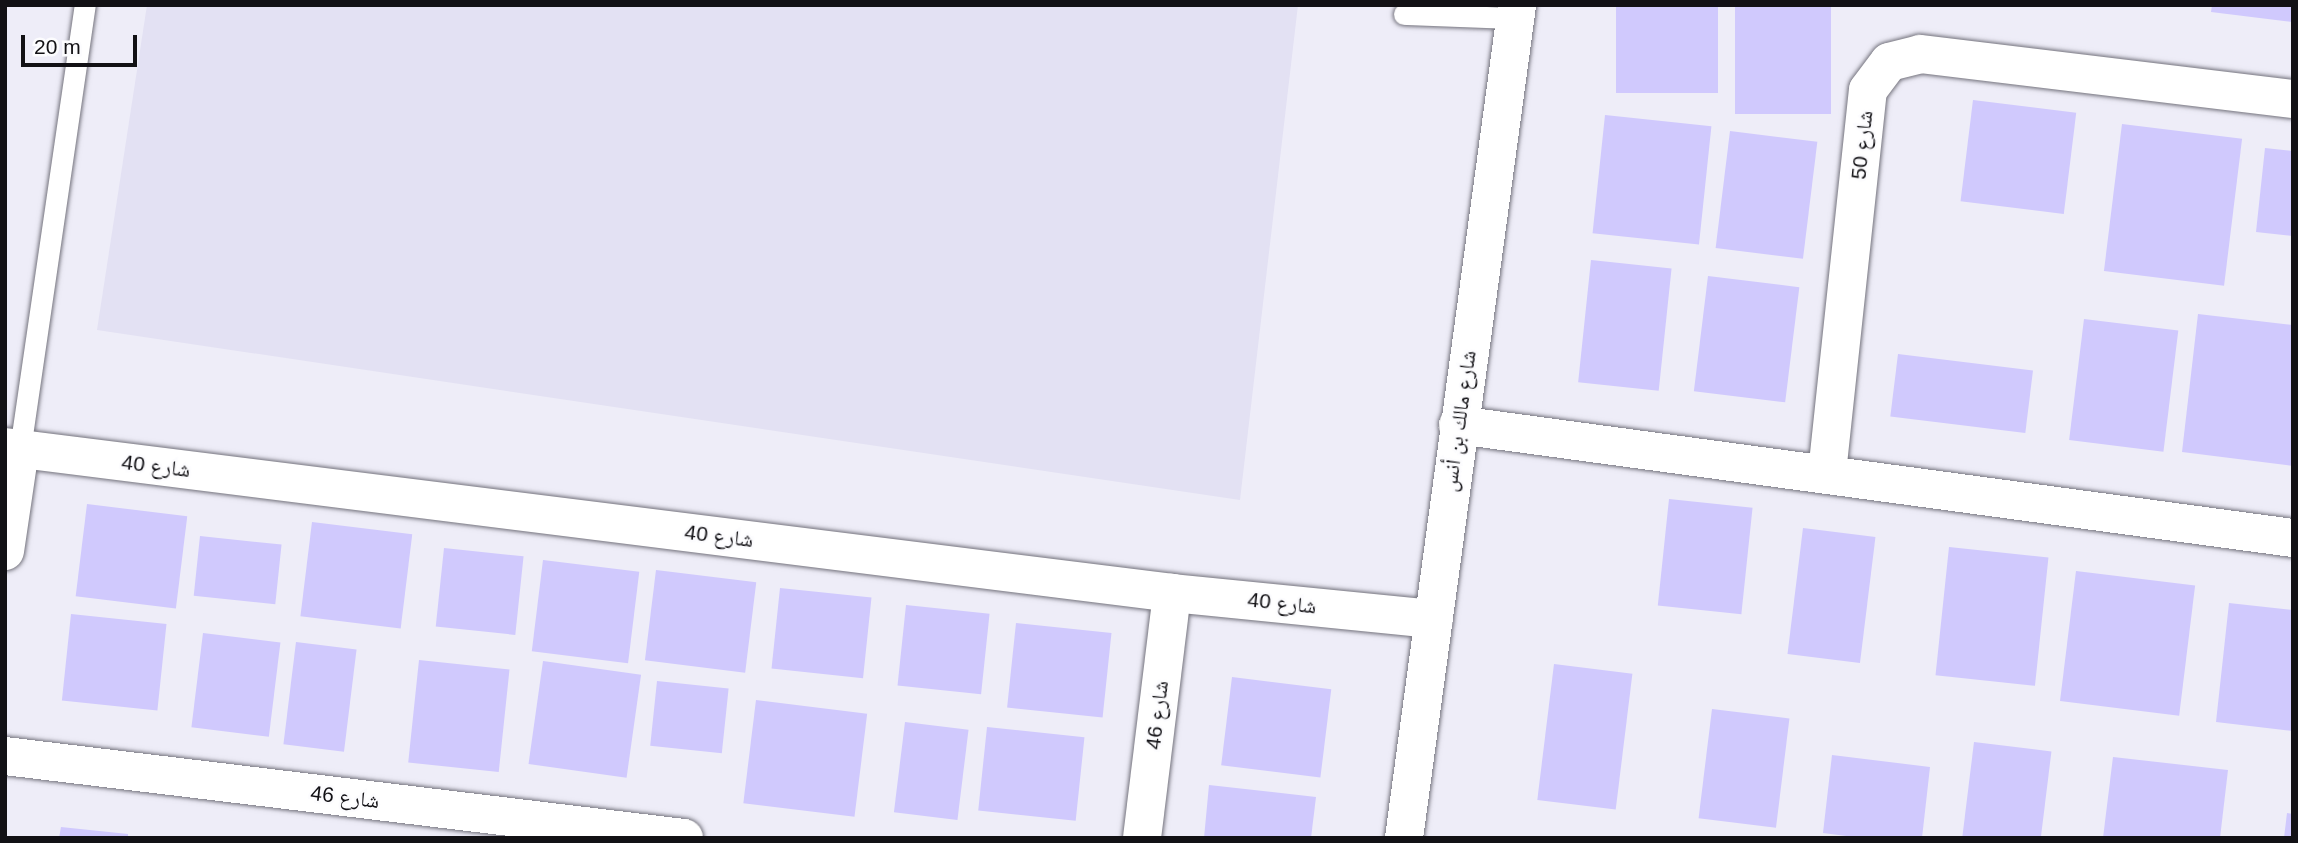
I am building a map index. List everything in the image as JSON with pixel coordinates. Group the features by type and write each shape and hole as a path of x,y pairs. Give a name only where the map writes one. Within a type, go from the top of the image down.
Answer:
{"street":[{"name":"شارع مالك بن أنس","path":"1404,838 1516,12"},
{"name":"شارع 50","path":"1827,473 1868,90 1889,62 1920,54 2293,99"},
{"path":"1458,425 2293,538"},
{"path":"5,551 13,448"},
{"name":"شارع 40","path":"13,448 1172,593 1434,619"},
{"name":"شارع 46","path":"1142,838 1172,593"},
{"name":"شارع 46","path":"5,756 684,838"}],"lane":[{"path":"13,448 85,5"},
{"path":"1404,14 1516,12"}],"shaded area":[{"path":"147,5 1298,5 1240,500 97,330"}],"building":[{"path":"1616,5 1718,5 1718,93 1616,93"},
{"path":"1735,5 1831,5 1831,114 1735,114"},
{"path":"2212,5 2293,5 2293,22 2211,12"},
{"path":"1973,100 2076,113 2064,214 1961,201"},
{"path":"1605,115 1711,126 1699,245 1593,233"},
{"path":"2122,124 2242,139 2224,286 2104,271"},
{"path":"1730,131 1817,142 1803,259 1716,248"},
{"path":"2265,148 2293,151 2293,236 2256,232"},
{"path":"1591,260 1672,268 1659,391 1578,382"},
{"path":"1708,276 1799,287 1785,402 1694,391"},
{"path":"2198,314 2293,325 2293,466 2182,452"},
{"path":"2084,319 2178,331 2163,452 2069,440"},
{"path":"1898,354 2033,371 2025,433 1890,417"},
{"path":"1669,499 1753,508 1741,614 1658,605"},
{"path":"87,504 187,516 176,609 76,596"},
{"path":"312,522 412,534 401,629 300,616"},
{"path":"1803,528 1875,537 1860,663 1788,654"},
{"path":"200,536 282,545 275,604 194,596"},
{"path":"1949,547 2048,557 2035,686 1936,675"},
{"path":"444,548 524,556 515,635 436,627"},
{"path":"543,560 639,572 628,663 532,651"},
{"path":"656,570 756,582 745,673 645,660"},
{"path":"2076,571 2195,586 2179,716 2060,701"},
{"path":"780,588 871,598 863,678 772,669"},
{"path":"2229,603 2293,610 2293,731 2216,722"},
{"path":"906,605 990,614 981,694 898,686"},
{"path":"71,614 166,624 157,711 62,701"},
{"path":"1016,623 1111,633 1103,718 1007,708"},
{"path":"203,633 280,643 269,737 191,727"},
{"path":"296,642 357,649 344,752 283,744"},
{"path":"419,660 510,670 499,772 408,762"},
{"path":"543,661 641,675 627,778 529,764"},
{"path":"1554,664 1632,674 1616,810 1537,800"},
{"path":"1232,677 1331,689 1320,778 1221,765"},
{"path":"657,681 729,689 722,753 650,746"},
{"path":"756,700 867,714 854,817 743,803"},
{"path":"1712,709 1789,719 1776,828 1699,818"},
{"path":"905,722 969,730 957,820 894,812"},
{"path":"987,727 1084,737 1076,821 978,811"},
{"path":"1974,742 2051,752 2041,838 1962,838"},
{"path":"1832,755 1930,767 1922,838 1862,838 1823,833"},
{"path":"2113,757 2228,770 2220,838 2103,838"},
{"path":"1209,785 1316,797 1311,838 1204,838"},
{"path":"2287,813 2293,814 2293,838 2284,838"},
{"path":"61,827 128,834 128,838 59,838"}]}
